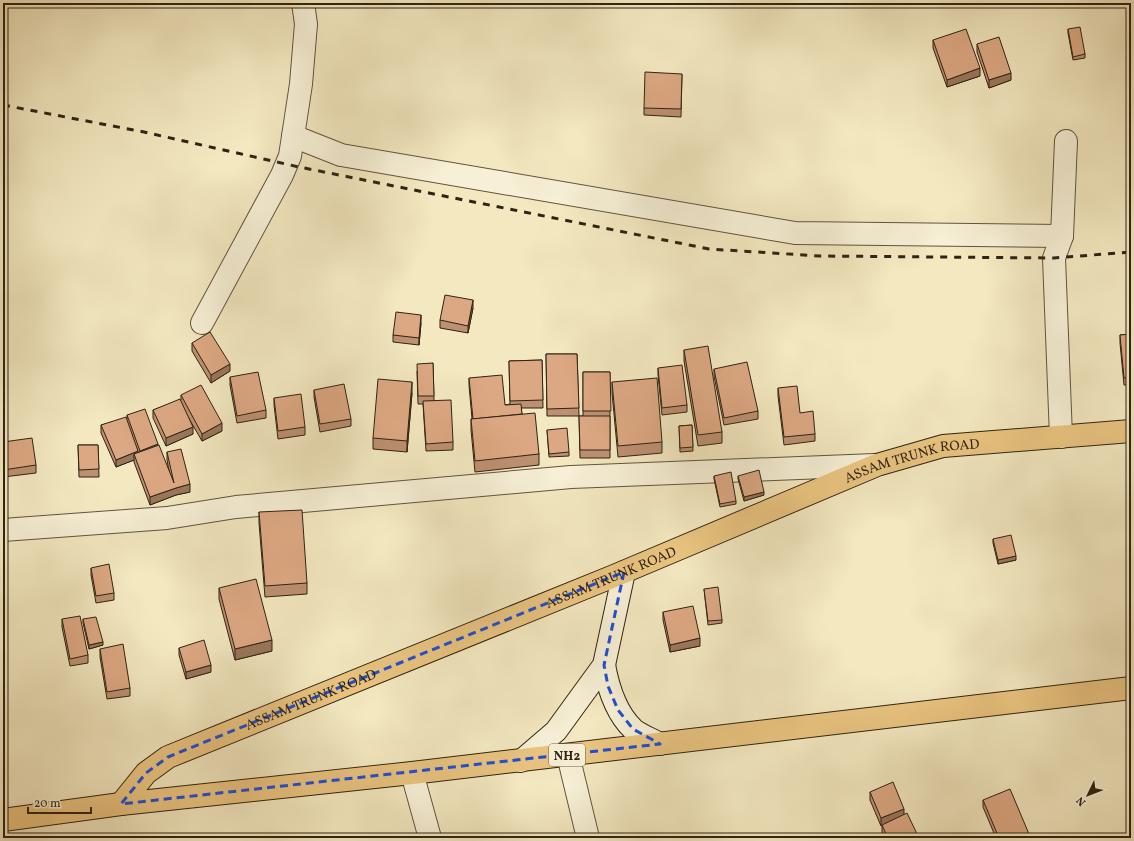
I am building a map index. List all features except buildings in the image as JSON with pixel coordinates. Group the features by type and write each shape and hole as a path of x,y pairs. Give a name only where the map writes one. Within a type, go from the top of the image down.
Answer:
{"highway":[{"name":"ASSAM TRUNK ROAD","path":"121,804 146,773 168,757 624,572 877,465 943,446 1131,431"},
{"name":"NH2","path":"3,820 121,804 521,761 1131,688"}],"street":[{"path":"202,323 282,175 290,156 301,84 306,24 303,3"},
{"path":"293,136 341,155 795,233 1062,236"},
{"path":"1061,437 1054,258 1062,236 1066,141"},
{"path":"3,530 167,518 236,507 571,477 877,465"},
{"path":"624,572 604,664 608,686 618,710 633,729 660,744"},
{"path":"521,761 556,730 604,664"},
{"path":"568,755 588,838"},
{"path":"412,773 430,838"}],"highlighted area":[{"path":"624,572 604,665 608,686 618,710 633,729 660,744 121,804 146,773 168,757"}],"railway":[{"path":"3,105 144,132 299,167 709,249 820,256 1054,258 1131,252"}]}
